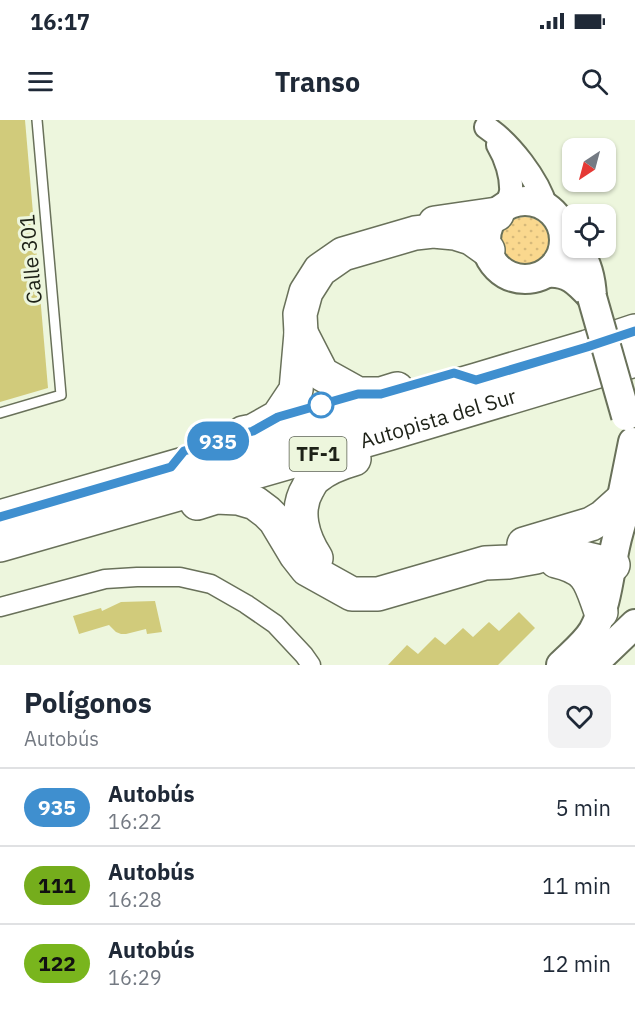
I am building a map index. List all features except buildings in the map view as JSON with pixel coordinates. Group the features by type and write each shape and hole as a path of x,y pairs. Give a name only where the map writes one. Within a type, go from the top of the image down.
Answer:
{"highway":[{"path":"415,233 437,222 502,210"},
{"path":"171,467 184,451 253,431 278,417 296,390 301,333 300,314 306,292 320,270 343,254 415,233 433,231 455,233 471,238 488,250"},
{"name":"Autopista del Sur","path":"0,517 476,380 635,331"},
{"path":"301,333 322,374 358,394 381,394 454,373 476,380"},
{"name":"Autopista del Sur","path":"0,545 392,433 635,360"},
{"path":"325,579 302,529 301,507 305,493 314,478 329,468 380,450 392,433"},
{"path":"153,500 177,508 216,497 238,498 255,503 275,520 296,555 308,569 352,594 378,594 485,563 508,562 536,557 548,552 558,552 624,568"},
{"path":"485,563 501,551 591,524 627,500"},
{"path":"536,557 572,565 583,573 591,583 602,612"}],"main road":[{"path":"562,228 533,202 520,202 502,210 489,225 488,250 493,261 511,276 523,279 535,278 557,272 576,281 592,297"},
{"path":"547,273 556,265 562,254"},
{"path":"561,665 593,631 624,568 631,428 592,297 587,264 583,258"},
{"path":"592,665 635,625"}],"street":[{"path":"483,123 503,153 508,171 511,192 502,210"},
{"path":"483,123 506,142 562,226"},
{"path":"0,608 105,579 180,578 211,584 246,604 275,624 310,665"}],"lane":[{"name":"Calle 301","path":"0,413 61,395 37,120"},
{"path":"278,417 358,394"}],"shaded area":[{"path":"520,217 530,217 542,224 549,236 549,246 542,258 530,265 520,265 505,254 501,246 501,236 512,221"}],"bus line":[{"name":"935","path":"0,517 171,467 184,451 253,431 278,417 358,394 381,394 454,373 476,380 635,331"}]}
